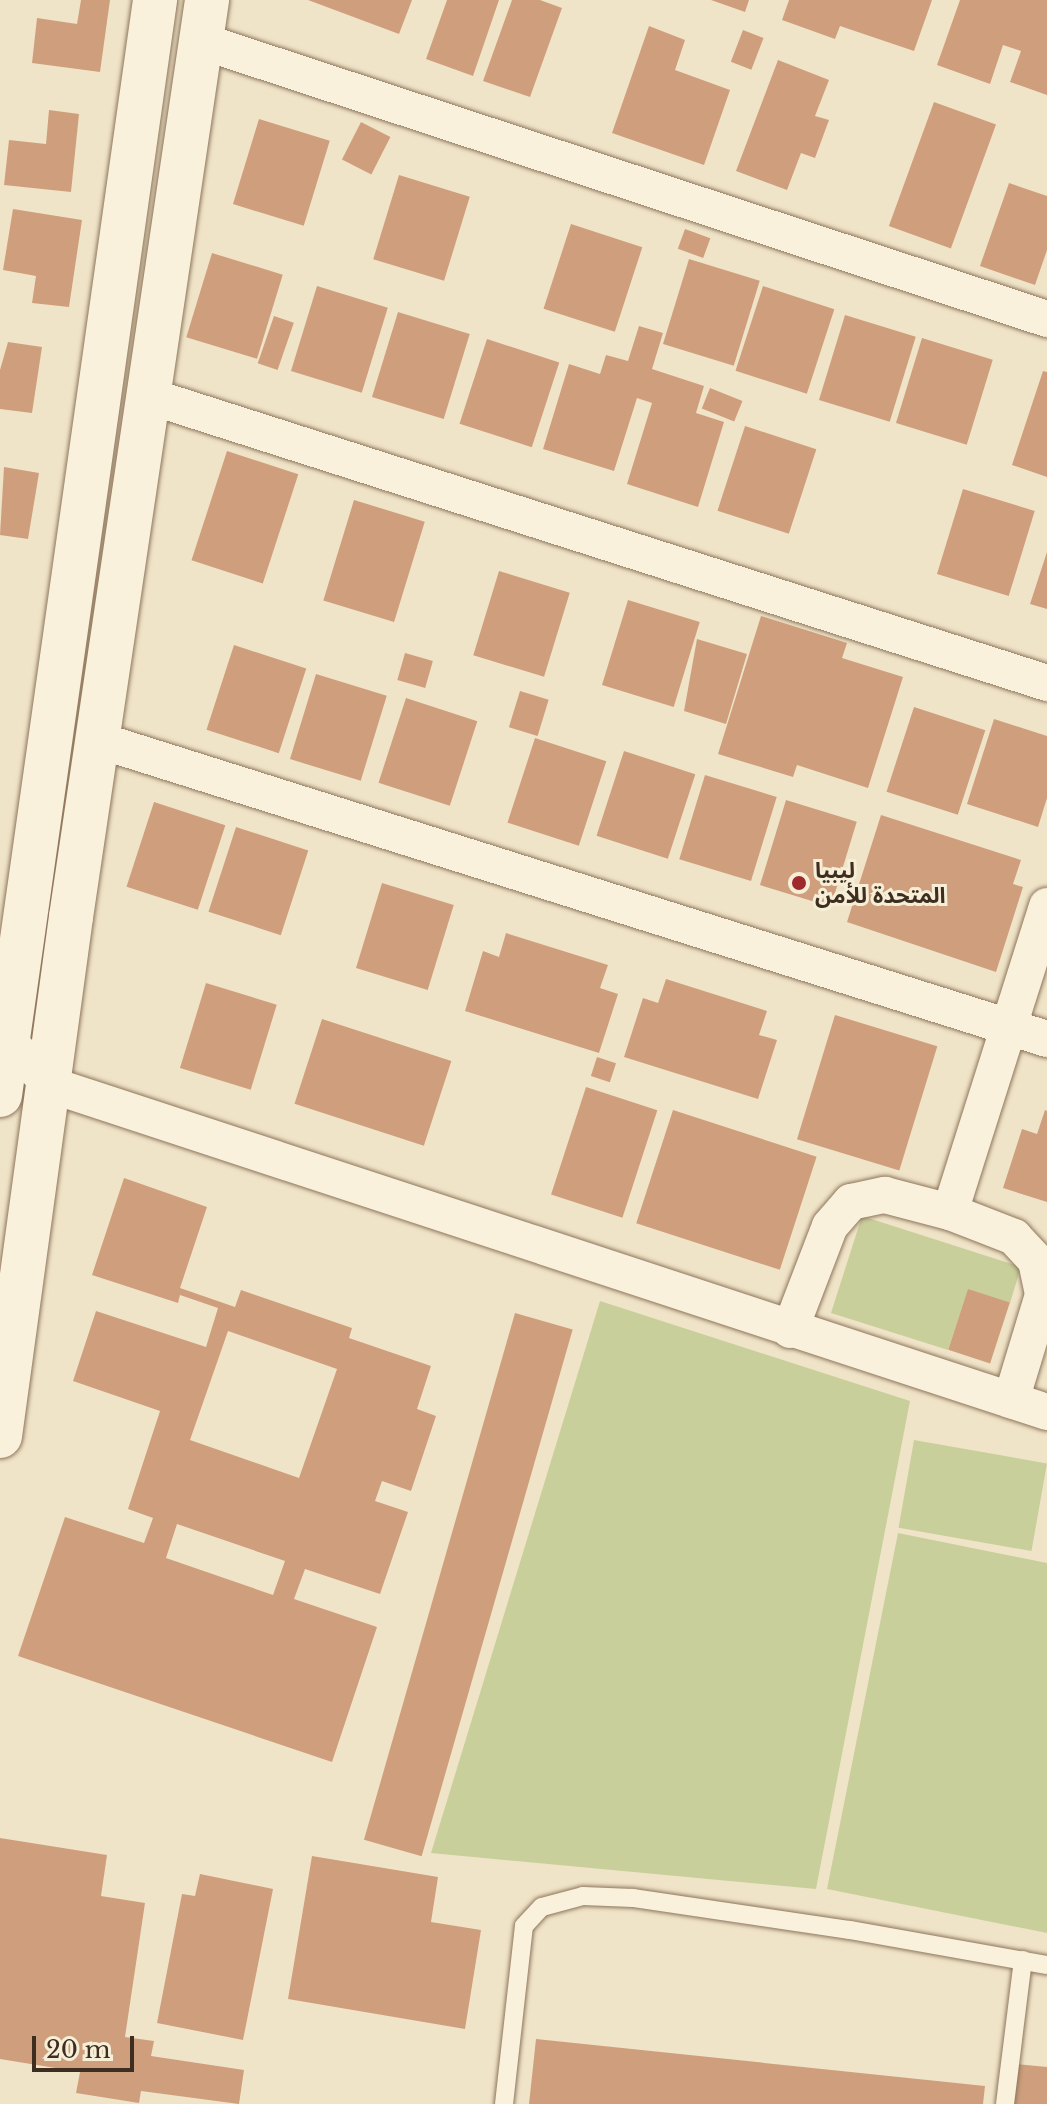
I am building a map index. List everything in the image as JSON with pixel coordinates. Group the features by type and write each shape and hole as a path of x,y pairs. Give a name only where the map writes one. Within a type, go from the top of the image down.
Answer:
{"street":[{"path":"0,1095 4,1034 26,909 155,0"},
{"path":"0,1436 51,1085 71,917 152,397 204,21 1047,319"},
{"path":"152,397 1047,683"},
{"path":"98,740 1047,1039"},
{"path":"950,1212 1047,906"},
{"path":"26,909 71,917"},
{"path":"4,1034 51,1085 1047,1412"},
{"path":"790,1330 830,1226 851,1202 885,1195 950,1212 1014,1237 1036,1261 1043,1295 1011,1400"}],"lane":[{"path":"504,2104 524,1926 542,1907 583,1896 633,1898 1047,1965"},
{"path":"1005,2104 1023,1960"}],"green space":[{"path":"862,1216 1021,1267 1010,1303 968,1290 948,1350 831,1313"},
{"path":"600,1301 910,1401 816,1889 431,1853"},
{"path":"914,1440 1047,1463 1031,1551 899,1528"},
{"path":"898,1533 1047,1563 1047,1933 827,1889"}],"building":[{"path":"81,0 110,0 100,72 32,63 37,18 77,24"},
{"path":"308,0 412,0 399,34"},
{"path":"447,0 499,0 473,76 426,59"},
{"path":"512,0 540,0 562,8 530,97 483,81"},
{"path":"711,0 749,0 745,12"},
{"path":"789,0 932,0 914,51 840,26 835,39 782,20"},
{"path":"960,0 1047,0 1047,95 1010,82 1021,51 1003,45 990,84 937,65"},
{"path":"649,26 685,40 675,70 730,90 704,165 612,133"},
{"path":"743,30 764,38 751,70 731,62"},
{"path":"778,60 829,80 815,116 829,120 815,158 801,153 787,190 736,171"},
{"path":"934,102 996,125 951,249 889,226"},
{"path":"49,110 79,114 71,192 4,185 9,140 46,144"},
{"path":"259,119 330,141 304,226 233,204"},
{"path":"361,122 390,137 371,174 342,159"},
{"path":"399,175 470,197 444,281 373,259"},
{"path":"1009,183 1047,196 1047,250 1035,285 980,266"},
{"path":"13,209 82,220 69,307 32,303 36,276 3,270"},
{"path":"571,224 642,247 615,332 543,309"},
{"path":"685,229 710,238 703,258 678,249"},
{"path":"212,253 283,275 257,359 186,337"},
{"path":"689,259 760,281 734,366 663,344"},
{"path":"317,286 388,308 362,393 291,371"},
{"path":"763,286 834,309 807,394 735,371"},
{"path":"398,312 470,334 444,419 372,397"},
{"path":"845,315 916,337 890,422 819,400"},
{"path":"274,316 294,323 278,370 258,363"},
{"path":"639,326 663,333 652,369 704,386 696,413 724,422 698,507 627,484 652,403 637,398 614,471 543,449 569,364 600,374 606,355 628,361"},
{"path":"922,338 993,360 967,445 896,423"},
{"path":"487,339 559,362 532,447 459,424"},
{"path":"8,342 42,347 32,413 0,409 0,370"},
{"path":"1043,371 1047,372 1047,477 1012,465"},
{"path":"710,388 742,401 734,422 702,408"},
{"path":"745,426 816,449 789,534 717,511"},
{"path":"227,451 298,474 263,584 191,560"},
{"path":"4,467 39,473 28,539 0,535"},
{"path":"963,489 1035,511 1009,596 937,574"},
{"path":"354,500 425,522 394,622 323,600"},
{"path":"1047,552 1047,609 1030,604"},
{"path":"499,571 570,593 544,677 473,655"},
{"path":"628,600 700,622 674,707 602,685"},
{"path":"761,616 847,643 842,658 903,677 868,788 797,765 793,777 718,754"},
{"path":"697,639 747,654 726,724 684,711"},
{"path":"234,645 306,668 279,753 206,730"},
{"path":"405,653 433,661 425,688 397,680"},
{"path":"316,674 387,696 361,781 290,759"},
{"path":"520,691 549,700 538,736 509,727"},
{"path":"406,698 477,721 450,806 378,783"},
{"path":"914,707 985,730 958,815 886,792"},
{"path":"994,719 1047,736 1047,798 1038,827 967,804"},
{"path":"535,738 606,761 579,846 507,823"},
{"path":"624,751 695,774 668,859 596,836"},
{"path":"705,775 777,797 751,881 679,859"},
{"path":"786,800 857,822 831,907 760,885"},
{"path":"154,802 225,825 198,910 126,887"},
{"path":"881,815 1021,860 1013,884 1023,887 996,972 847,922"},
{"path":"236,827 308,850 281,935 208,912"},
{"path":"382,883 454,905 428,990 356,968"},
{"path":"506,933 608,965 600,988 618,994 599,1053 465,1011 483,951 499,957"},
{"path":"666,979 767,1011 759,1035 777,1040 758,1099 624,1057 643,998 658,1003"},
{"path":"206,983 277,1005 251,1090 180,1068"},
{"path":"835,1015 937,1046 899,1171 797,1139"},
{"path":"322,1019 451,1061 424,1146 294,1104"},
{"path":"597,1057 616,1063 610,1082 591,1076"},
{"path":"586,1087 657,1110 622,1218 551,1194"},
{"path":"673,1110 817,1157 780,1270 636,1223"},
{"path":"1045,1110 1047,1202 1003,1188 1022,1129 1037,1134"},
{"path":"124,1178 207,1207 180,1288 235,1307 241,1290 352,1328 349,1338 431,1366 417,1409 436,1416 411,1491 382,1481 375,1501 408,1512 380,1594 305,1569 294,1599 377,1627 332,1762 18,1656 65,1517 144,1543 153,1518 128,1509 160,1411 73,1381 96,1311 206,1347 218,1308 180,1295 178,1303 92,1275","holes":["228,1331 337,1369 299,1478 190,1440","177,1524 285,1561 273,1595 166,1558"]},
{"path":"968,1289 1010,1303 990,1363 948,1350"},
{"path":"515,1313 573,1330 422,1856 364,1840"},
{"path":"0,1838 107,1855 101,1896 145,1903 125,2037 154,2041 151,2056 244,2070 239,2104 141,2091 139,2103 76,2093 80,2072 0,2059"},
{"path":"312,1856 438,1877 431,1922 481,1930 465,2029 288,1999"},
{"path":"200,1874 273,1889 243,2040 157,2023 182,1894 195,1896"},
{"path":"536,2039 985,2086 983,2104 529,2104"},
{"path":"1016,2064 1047,2067 1047,2104 1012,2104"}],"place":[{"name":"ليبيا المتحدة للأمن","path":"799,883"}]}
